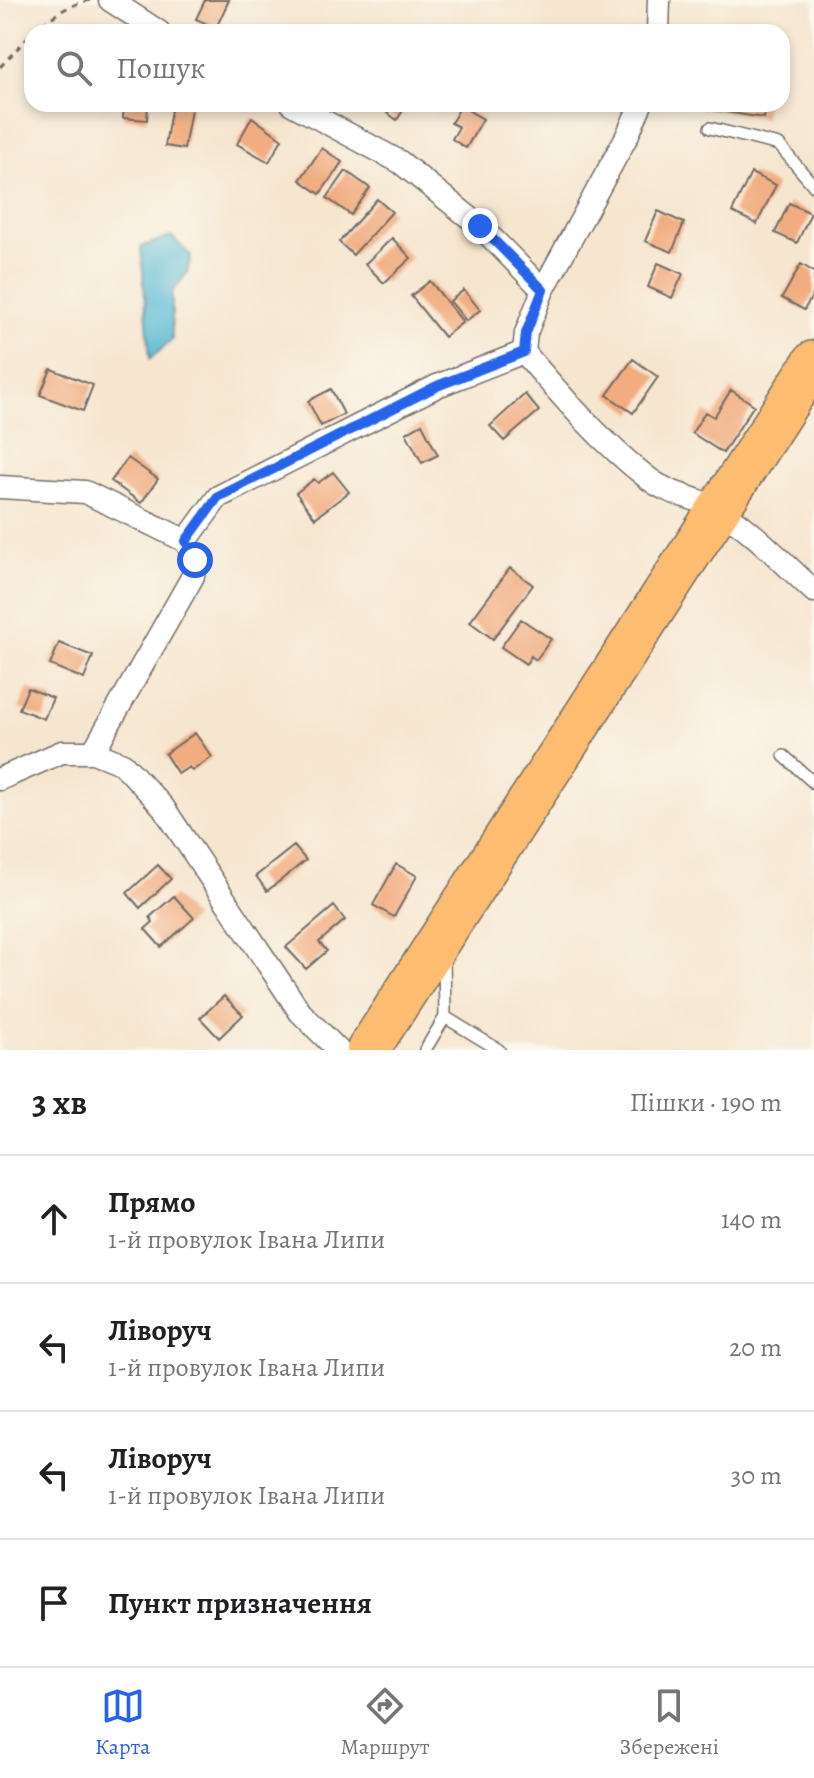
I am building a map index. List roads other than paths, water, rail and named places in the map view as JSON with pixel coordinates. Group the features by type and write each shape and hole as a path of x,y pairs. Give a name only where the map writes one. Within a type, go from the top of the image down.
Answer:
{"highway":[{"path":"368,1050 814,362"}],"street":[{"path":"110,0 147,24"},
{"path":"658,24 659,0"},
{"path":"307,112 400,162 480,226 543,290"},
{"path":"638,112 543,290 526,333 524,352 615,450 651,480 676,495 719,509 814,591"},
{"path":"186,541 218,497 437,386 524,352"},
{"path":"0,487 85,492 186,541 195,560 193,576 93,752"},
{"path":"0,779 46,757 93,752 123,764 150,789 300,1012 338,1050"}],"lane":[{"path":"710,128 779,145 814,186"},
{"path":"784,756 814,783"},
{"path":"425,1050 445,1017 443,938"},
{"path":"445,1017 499,1050"}],"water":[{"path":"171,236 191,256 187,273 172,292 172,340 150,359 141,247"}]}
